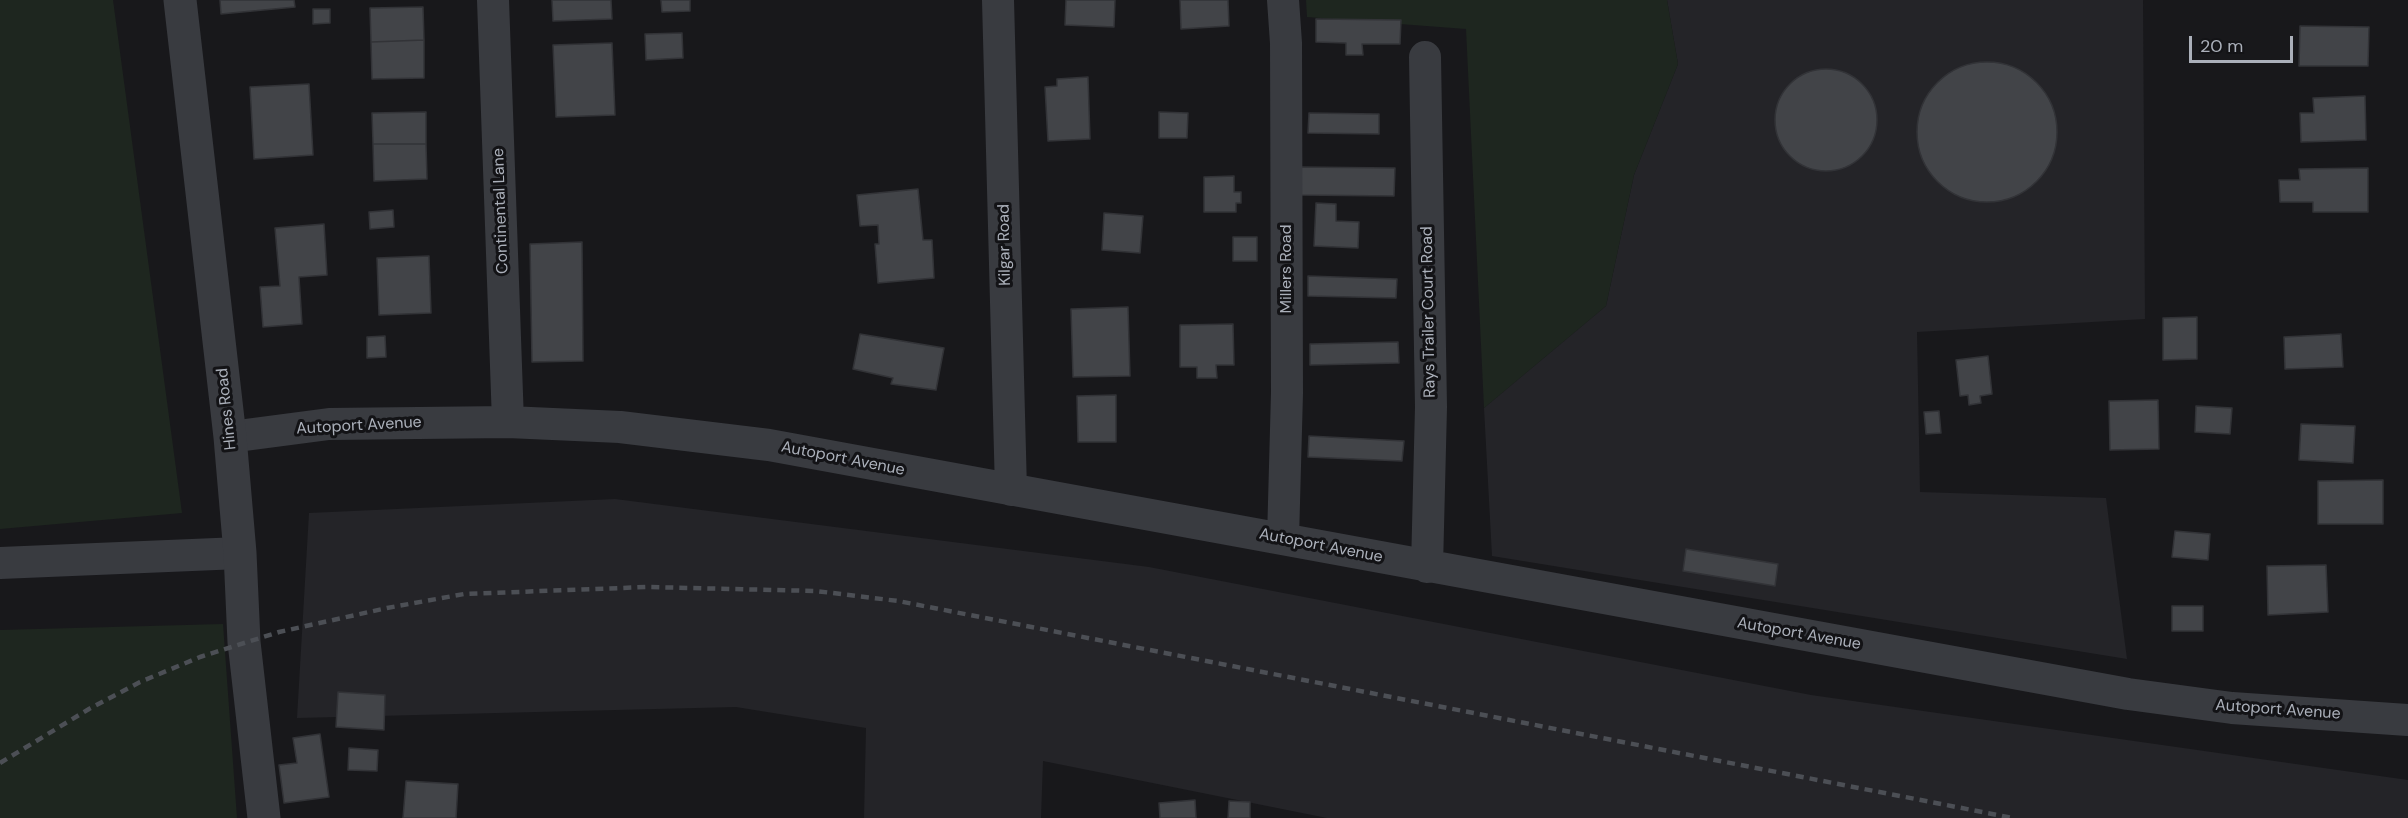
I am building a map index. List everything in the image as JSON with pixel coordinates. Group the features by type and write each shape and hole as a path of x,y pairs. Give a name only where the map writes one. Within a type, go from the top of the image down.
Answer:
{"street":[{"name":"Hines Road","path":"180,0 230,437 240,553 244,642 264,818"},
{"name":"Continental Lane","path":"493,0 508,422"},
{"name":"Kilgar Road","path":"998,0 1011,490"},
{"name":"Millers Road","path":"1283,0 1286,43 1287,393 1283,539"},
{"name":"Rays Trailer Court Road","path":"1425,57 1431,407 1427,567"},
{"name":"Autoport Avenue","path":"230,437 329,424 508,422 620,427 769,446 2128,694 2232,708 2408,720"},
{"path":"0,563 240,553"}],"shaded area":[{"path":"0,0 113,0 182,513 0,529"},
{"path":"1306,0 1667,0 1678,64 1634,175 1606,306 1484,408 1466,29 1307,17"},
{"path":"1667,0 2143,0 2145,319 1917,332 1920,492 2106,498 2127,659 1492,556 1484,408 1606,306 1634,175 1678,64"},
{"path":"615,499 1149,567 1811,695 2408,780 2408,818 1327,818 1043,761 1041,818 864,818 866,728 736,707 297,718 309,513"},
{"path":"223,624 237,818 0,818 0,630"}],"building":[{"path":"220,0 294,0 295,7 221,14"},
{"path":"552,0 611,0 612,19 553,21"},
{"path":"661,0 690,0 690,11 662,12"},
{"path":"1066,0 1115,0 1114,27 1065,25"},
{"path":"1180,0 1228,0 1229,26 1181,29"},
{"path":"423,7 424,40 371,42 370,8"},
{"path":"313,9 330,9 330,23 313,24"},
{"path":"1316,19 1401,20 1400,44 1362,44 1363,55 1346,55 1346,43 1316,42"},
{"path":"2300,26 2369,27 2368,66 2299,66"},
{"path":"682,33 683,58 646,60 645,34"},
{"path":"424,40 424,78 372,79 371,42"},
{"path":"612,43 615,115 556,117 553,45"},
{"path":"1987,62 2014,67 2036,83 2052,105 2057,132 2052,159 2036,181 2014,197 1987,202 1960,197 1938,181 1922,159 1917,132 1922,105 1938,83 1960,67"},
{"path":"1826,69 1845,73 1862,84 1873,101 1877,120 1873,139 1862,156 1845,167 1826,171 1807,167 1790,156 1779,139 1775,120 1779,101 1790,84 1807,73"},
{"path":"1088,77 1090,139 1048,141 1045,87 1057,86 1057,79"},
{"path":"309,84 313,155 254,159 250,87"},
{"path":"2365,96 2366,140 2301,142 2300,113 2314,113 2313,98"},
{"path":"426,112 426,144 373,144 372,113"},
{"path":"1159,112 1188,113 1187,138 1159,138"},
{"path":"1309,113 1379,114 1379,134 1308,133"},
{"path":"373,144 426,144 427,179 374,181"},
{"path":"1299,167 1395,168 1394,196 1299,195"},
{"path":"2368,168 2368,212 2313,212 2313,202 2280,202 2279,180 2300,180 2299,169"},
{"path":"1234,176 1234,192 1241,192 1241,203 1236,203 1236,212 1204,212 1204,177"},
{"path":"918,189 923,240 932,240 934,278 878,283 875,244 879,244 878,225 860,226 857,195"},
{"path":"1316,203 1336,204 1336,221 1359,222 1358,248 1314,246"},
{"path":"393,210 394,227 370,229 369,212"},
{"path":"1104,213 1143,216 1140,253 1102,250"},
{"path":"324,224 327,275 299,277 302,324 263,327 260,287 280,286 275,228"},
{"path":"1233,237 1257,237 1257,261 1233,261"},
{"path":"582,242 583,361 532,362 530,244"},
{"path":"429,256 431,313 379,315 377,258"},
{"path":"1308,276 1397,279 1396,298 1308,296"},
{"path":"1128,307 1130,376 1073,377 1071,309"},
{"path":"2197,317 2197,359 2163,360 2163,318"},
{"path":"1233,324 1234,365 1216,365 1217,378 1197,378 1197,367 1180,367 1180,325"},
{"path":"860,334 944,348 936,390 891,384 893,378 853,369"},
{"path":"2341,334 2343,367 2285,369 2284,337"},
{"path":"385,336 386,357 367,358 367,337"},
{"path":"1398,342 1399,363 1310,365 1310,344"},
{"path":"1988,356 1992,394 1980,396 1981,403 1969,405 1968,395 1960,396 1956,360"},
{"path":"1116,395 1116,442 1078,442 1077,396"},
{"path":"2158,400 2159,449 2110,450 2109,401"},
{"path":"2196,406 2232,408 2230,434 2195,432"},
{"path":"1939,411 1941,433 1926,434 1924,412"},
{"path":"2301,424 2355,426 2353,463 2299,460"},
{"path":"1309,436 1404,441 1402,461 1308,457"},
{"path":"2383,480 2383,524 2318,524 2318,481"},
{"path":"2175,531 2210,534 2208,560 2172,557"},
{"path":"1686,549 1778,564 1775,586 1683,571"},
{"path":"2326,565 2328,612 2268,615 2267,566"},
{"path":"2172,606 2203,606 2203,631 2172,631"},
{"path":"338,692 385,695 384,730 336,727"},
{"path":"320,734 329,797 284,803 279,765 297,763 293,738"},
{"path":"349,748 378,750 377,771 348,770"},
{"path":"406,781 458,784 456,818 403,818"},
{"path":"1195,800 1196,818 1160,818 1159,803"},
{"path":"1229,801 1250,802 1250,818 1228,818"}],"railway":[{"path":"0,763 89,709 140,682 200,657 279,632 387,608 464,594 647,587 816,591 898,601 2013,818"}]}
